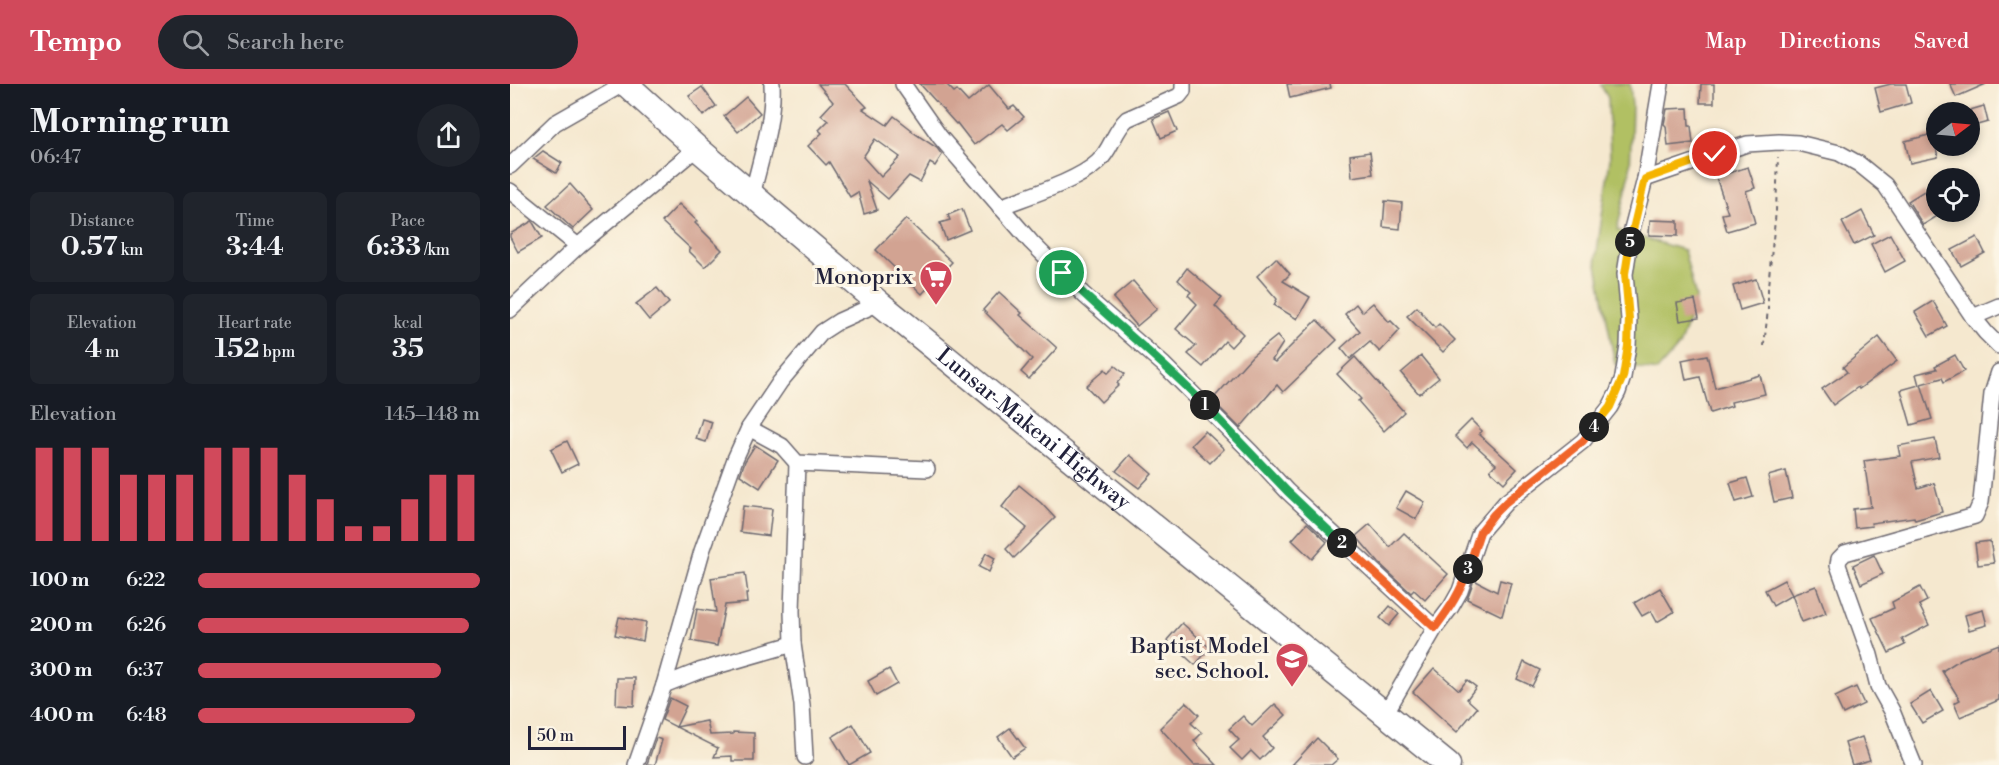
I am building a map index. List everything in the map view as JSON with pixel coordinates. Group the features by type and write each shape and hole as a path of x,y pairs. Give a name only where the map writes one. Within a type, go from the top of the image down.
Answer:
{"main road":[{"name":"Lunsar-Makeni Highway","path":"625,84 752,196 879,303 1448,765"}],"street":[{"path":"510,166 555,123 625,84"},
{"path":"752,196 770,116 772,84"},
{"path":"903,84 929,124 1000,207 1083,295 1164,365 1287,491 1435,628"},
{"path":"1000,207 1053,187 1087,170 1106,153 1122,124 1133,115 1179,96 1183,92 1183,84"},
{"path":"1385,714 1435,628 1460,591 1480,532 1506,502 1583,441 1610,407 1618,392 1623,377 1629,337 1625,274 1662,84"},
{"path":"1645,179 1747,144 1798,143 1839,153 1859,164 1885,185 1973,317 1999,346"},
{"path":"510,310 579,246 698,148"},
{"path":"510,191 579,246"},
{"path":"636,765 664,685 702,551 735,459 749,428 780,382 822,332 839,321 879,303"},
{"path":"1973,317 1999,306"},
{"path":"1914,765 1892,711 1878,686 1870,655 1838,565 1839,559 1845,553 1975,516 1981,502 1992,394 1999,372"},
{"path":"749,428 782,446 796,463 793,644 802,705 805,757"},
{"path":"796,463 927,469"},
{"path":"664,685 699,670 793,644"}],"path":[{"path":"1764,346 1776,211 1779,142"}],"green space":[{"path":"1600,84 1630,84 1632,105 1630,173 1617,230 1684,250 1696,298 1679,346 1657,371 1615,364 1596,259 1610,159 1608,98"}],"building":[{"path":"818,84 845,84 867,107 863,109 887,125 894,116 911,131 937,148 942,155 935,166 930,163 920,182 909,176 888,199 867,181 877,210 864,214 858,192 850,197 829,162 826,165 808,146 822,133 819,130 828,121 821,115 833,102","holes":["875,139 900,157 881,177 863,157"]},
{"path":"920,84 946,84 954,92 957,90 968,102 989,85 1009,109 1014,106 1024,117 1008,130 1002,124 974,145 957,123"},
{"path":"1287,84 1330,84 1331,88 1290,98"},
{"path":"1701,84 1714,84 1714,103 1700,103"},
{"path":"1891,84 1906,84 1911,103 1881,112 1875,88"},
{"path":"1950,84 1986,84 1956,97"},
{"path":"702,87 716,106 703,116 689,96"},
{"path":"746,97 760,113 738,132 724,116"},
{"path":"1984,106 1988,122 1980,124 1980,107"},
{"path":"1688,108 1693,143 1668,146 1664,124 1667,109"},
{"path":"1169,112 1177,131 1161,138 1153,119"},
{"path":"1926,136 1926,156 1938,157 1910,163 1905,141"},
{"path":"543,151 562,163 556,173 533,159"},
{"path":"1370,152 1373,174 1352,177 1350,155"},
{"path":"1748,167 1755,188 1746,191 1755,223 1727,231 1722,214 1728,213 1716,177"},
{"path":"570,184 593,210 573,229 547,205"},
{"path":"1924,191 1928,222 1923,225 1908,201"},
{"path":"1385,201 1402,203 1400,229 1383,227"},
{"path":"679,204 722,250 705,267 689,251 691,249 662,222"},
{"path":"962,209 970,230 946,240 940,223 950,220 948,215"},
{"path":"1862,211 1874,235 1854,245 1842,222"},
{"path":"906,219 952,262 922,294 876,250"},
{"path":"1650,220 1678,221 1678,236 1649,235"},
{"path":"532,221 542,238 518,252 510,234"},
{"path":"1890,234 1905,261 1885,272 1871,244"},
{"path":"1977,237 1985,253 1961,266 1952,250"},
{"path":"1276,258 1290,274 1283,281 1310,297 1297,319 1274,305 1277,299 1257,276"},
{"path":"1187,268 1222,298 1215,306 1243,334 1231,347 1225,341 1203,367 1188,354 1196,346 1176,329 1197,304 1188,295 1191,292 1178,280"},
{"path":"1756,279 1763,303 1740,310 1733,286"},
{"path":"1133,281 1157,309 1137,326 1113,298"},
{"path":"657,288 669,303 649,320 636,304"},
{"path":"999,292 1022,313 1020,315 1057,348 1029,379 1021,372 1032,359 983,310"},
{"path":"1695,300 1699,318 1680,321 1677,303"},
{"path":"1933,301 1947,326 1929,336 1915,312"},
{"path":"1373,303 1389,322 1391,321 1400,330 1380,352 1370,342 1350,359 1341,348 1360,331 1345,314 1356,304 1362,312"},
{"path":"1417,307 1435,328 1439,324 1455,340 1443,352 1407,316"},
{"path":"1317,320 1337,340 1283,392 1277,385 1240,428 1212,400 1252,356 1277,336 1283,343 1272,360 1275,362"},
{"path":"1879,337 1897,361 1833,405 1822,389 1847,372 1843,367"},
{"path":"1707,355 1715,388 1760,375 1765,394 1731,402 1732,406 1710,413 1700,377 1686,380 1682,360"},
{"path":"1955,355 1964,371 1944,382 1942,378 1921,384 1932,419 1911,425 1901,390 1919,385 1916,374 1937,369 1935,366"},
{"path":"1421,356 1439,378 1419,394 1401,373"},
{"path":"1355,357 1404,412 1384,431 1358,401 1361,399 1337,374"},
{"path":"1115,366 1125,374 1117,383 1119,385 1101,402 1086,386 1105,369 1108,373"},
{"path":"702,419 712,422 706,442 696,439"},
{"path":"1471,420 1482,431 1479,434 1517,469 1504,483 1490,470 1496,464 1472,442 1467,448 1455,436"},
{"path":"1205,431 1224,449 1210,463 1191,445"},
{"path":"1935,439 1939,457 1912,462 1918,488 1934,483 1942,512 1915,520 1914,517 1871,523 1872,526 1855,528 1853,509 1871,507 1864,461 1900,456 1898,446"},
{"path":"567,441 578,464 562,472 551,449"},
{"path":"755,445 778,460 760,488 740,475"},
{"path":"1130,455 1152,474 1139,488 1116,471"},
{"path":"1786,471 1792,498 1774,502 1768,476"},
{"path":"1747,478 1753,497 1736,502 1730,483"},
{"path":"1019,485 1055,518 1014,558 1006,549 1027,528 1002,507"},
{"path":"1406,491 1425,502 1416,519 1396,508"},
{"path":"743,506 772,509 769,536 740,532"},
{"path":"1307,523 1327,542 1312,559 1292,540"},
{"path":"1370,524 1390,547 1404,533 1448,574 1425,600 1414,590 1411,593 1379,563 1356,536"},
{"path":"1990,541 1994,563 1978,565 1975,543"},
{"path":"986,553 995,558 989,572 979,567"},
{"path":"1874,555 1883,574 1861,584 1853,565"},
{"path":"745,573 747,603 725,605 717,646 691,641 697,609 716,612 711,578"},
{"path":"1474,580 1497,592 1500,580 1511,583 1502,616 1467,599"},
{"path":"1784,580 1792,595 1773,606 1765,590"},
{"path":"1816,586 1826,613 1802,622 1792,595"},
{"path":"1920,587 1927,601 1919,605 1929,625 1902,639 1905,645 1889,653 1872,618 1894,608 1892,602"},
{"path":"1660,588 1674,612 1657,622 1651,611 1642,616 1634,603"},
{"path":"1390,606 1399,614 1389,626 1380,618"},
{"path":"1983,610 1987,625 1969,630 1965,615"},
{"path":"619,617 646,622 643,641 615,635"},
{"path":"1182,623 1210,648 1195,665 1167,640"},
{"path":"1999,644 1999,700 1960,717 1954,703 1960,700 1942,671 1961,659"},
{"path":"1524,662 1540,670 1532,686 1517,679"},
{"path":"1434,668 1459,690 1467,680 1476,687 1467,699 1477,708 1457,732 1413,692"},
{"path":"889,669 897,684 876,696 868,681"},
{"path":"617,678 635,678 634,706 616,705"},
{"path":"1856,687 1864,704 1843,714 1835,697"},
{"path":"1931,691 1943,711 1922,723 1910,704"},
{"path":"670,698 686,706 676,727 662,720"},
{"path":"1186,702 1199,715 1191,723 1202,733 1194,741 1217,765 1194,765 1160,728"},
{"path":"1275,704 1286,715 1263,737 1272,748 1260,760 1251,751 1242,760 1230,748 1239,740 1229,729 1243,716 1252,726"},
{"path":"707,721 710,735 733,734 733,732 754,733 754,761 732,761 732,756 714,757 718,748 676,727"},
{"path":"853,724 870,753 849,765 832,737"},
{"path":"1010,728 1025,748 1012,757 998,737"},
{"path":"1862,737 1870,760 1852,765 1845,743"},
{"path":"656,738 662,740 655,765 647,764"},
{"path":"1317,738 1338,759 1331,765 1292,765"}],"place":[{"name":"Monoprix","path":"936,306"},
{"name":"Baptist Model sec. School.","path":"1292,688"}],"route":[{"path":"1062,273 1083,295 1188,387 1287,491 1435,628 1460,591 1480,532 1506,502 1583,441 1610,407 1618,392 1628,346 1629,319 1625,274 1632,229 1645,179 1715,154"}]}
